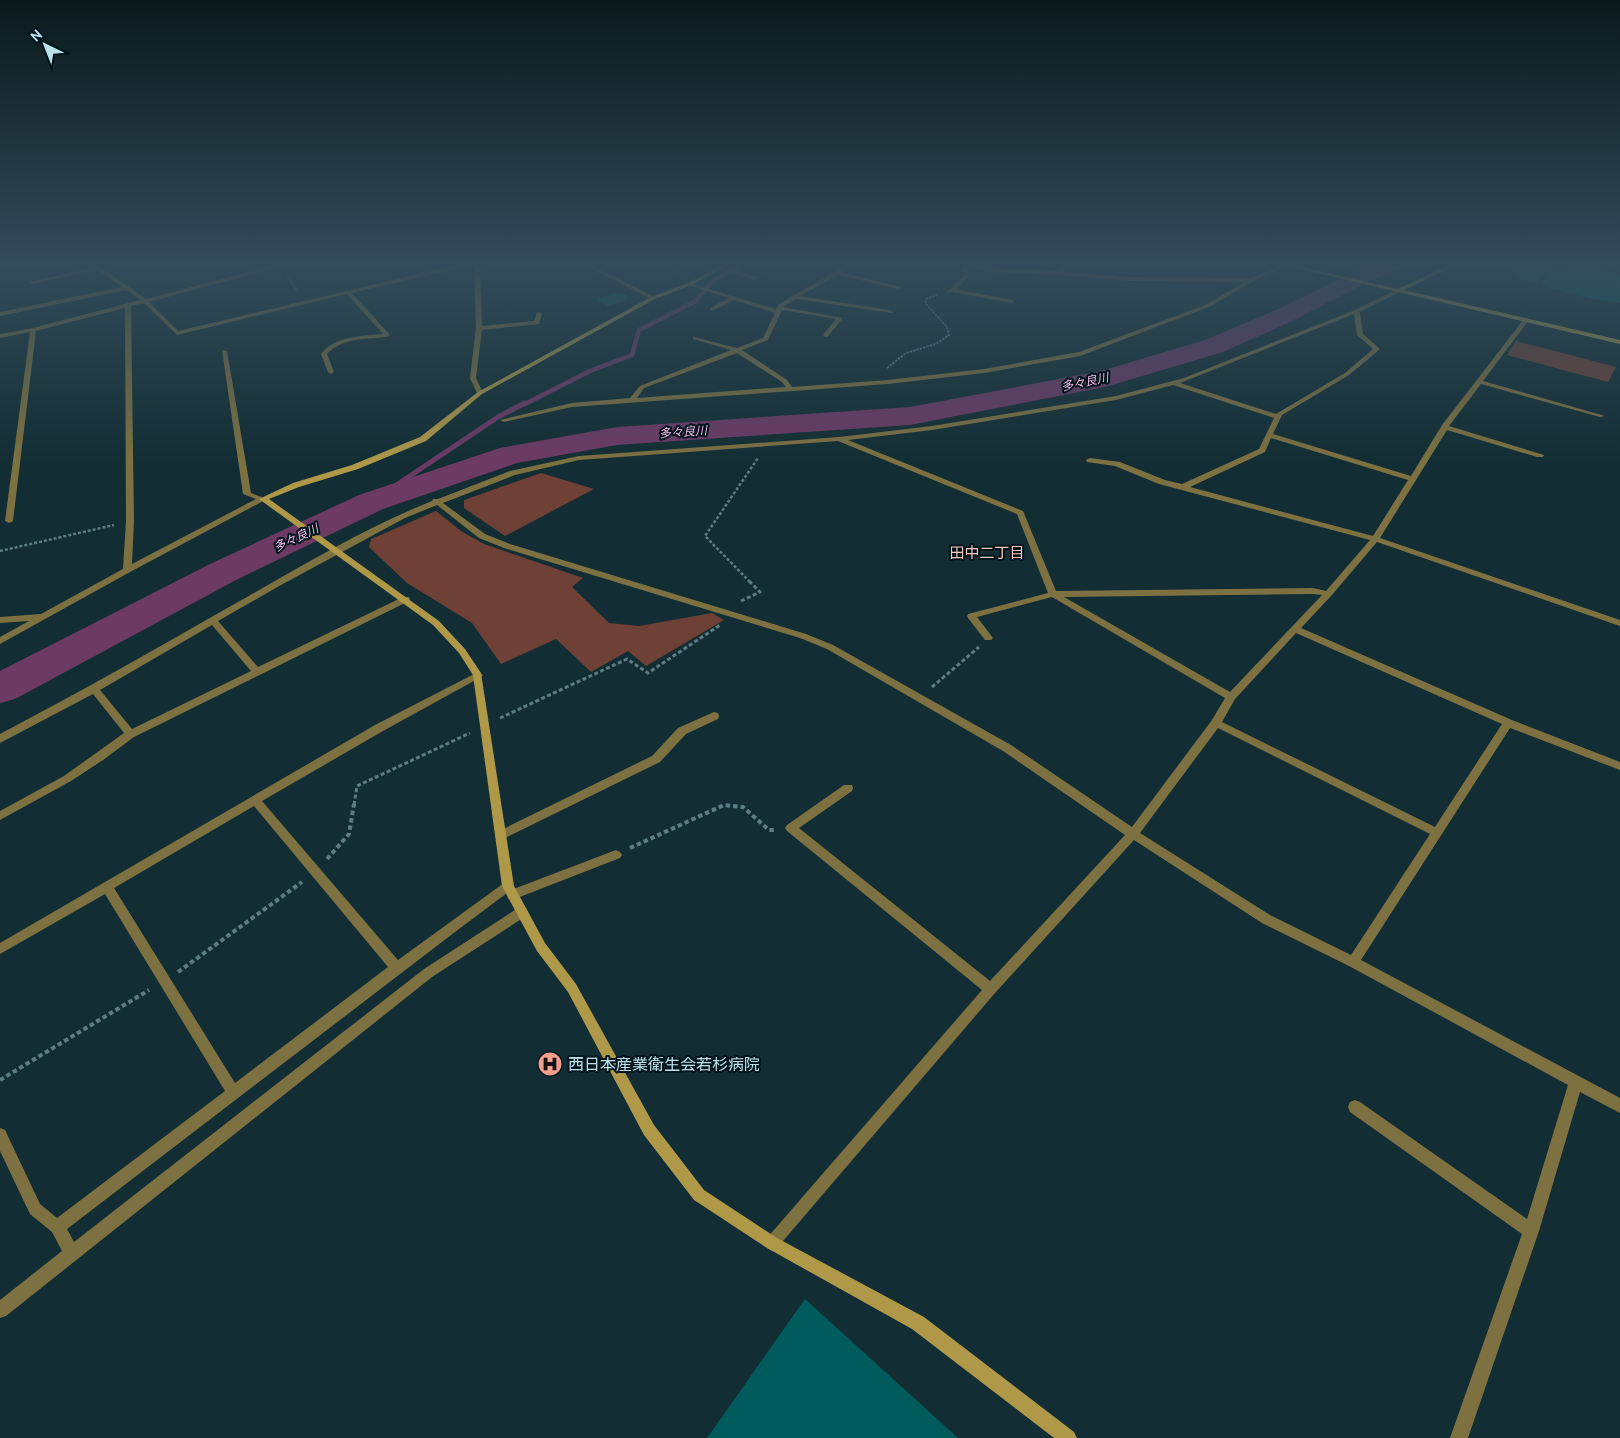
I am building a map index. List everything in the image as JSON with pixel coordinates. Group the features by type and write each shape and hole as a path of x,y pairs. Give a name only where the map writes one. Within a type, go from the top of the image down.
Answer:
{"street":[{"path":"0,336 32,330"},
{"path":"9,521 33,330"},
{"path":"127,570 130,521 128,330"},
{"path":"174,330 177,333 190,330"},
{"path":"332,372 324,354 328,348 340,343 387,335 383,330"},
{"path":"479,330 473,378 480,393"},
{"path":"0,641 127,570 263,499 296,485 355,467 423,439 480,393 595,330"},
{"path":"632,400 642,387 766,339 770,330"},
{"path":"826,335 830,330"},
{"path":"504,420 572,405 861,384 984,371 1080,354 1143,330"},
{"path":"0,739 94,689 213,621 333,548 436,502 513,474 579,458 839,439 932,428 1116,398 1174,382 1307,330"},
{"path":"1183,487 1262,450 1278,417 1347,374 1376,349 1360,335 1359,330"},
{"path":"772,1243 991,989 1133,834 1216,723 1232,697 1328,594 1375,539 1445,427 1519,330"},
{"path":"1569,330 1620,342"},
{"path":"695,338 737,350 786,381 790,389"},
{"path":"224,351 247,494 273,504 436,622 462,651 478,675 500,835 510,890 541,946 572,988 649,1130 699,1195 772,1243 918,1323 1068,1438"},
{"path":"1174,382 1278,417"},
{"path":"1480,382 1602,416"},
{"path":"1445,427 1540,455"},
{"path":"1269,434 1412,479"},
{"path":"839,439 1020,513 1053,594 1232,697"},
{"path":"1090,460 1117,464 1162,482 1375,539 1620,623"},
{"path":"436,502 482,536 508,546 804,636 830,647 1007,748 1133,834 1266,919 1353,962 1576,1080 1620,1106"},
{"path":"988,638 971,616 1053,594 1313,591 1328,594"},
{"path":"0,816 95,762 130,734 406,599"},
{"path":"0,620 43,616"},
{"path":"213,621 257,672"},
{"path":"1295,629 1508,723 1620,766"},
{"path":"0,950 378,728 478,675"},
{"path":"94,689 130,734"},
{"path":"500,835 656,759 682,731 714,716"},
{"path":"1216,723 1437,833"},
{"path":"1353,962 1508,723"},
{"path":"848,788 791,828 991,989"},
{"path":"255,800 396,967"},
{"path":"57,1227 396,967 510,890 616,855"},
{"path":"107,887 234,1093"},
{"path":"0,1310 428,973 522,912"},
{"path":"1459,1438 1531,1231 1576,1080"},
{"path":"1355,1107 1531,1231"},
{"path":"0,1135 35,1208 57,1227 72,1253"}],"path":[{"path":"861,384 883,371 910,351 945,340 949,335 948,330"},
{"path":"722,611 760,592 705,536 766,445"},
{"path":"0,551 130,521"},
{"path":"0,1080 165,981 316,872 349,834 357,786 627,659 648,673 735,615"},
{"path":"918,698 952,672 988,638"},
{"path":"616,855 724,805 743,807 769,830 791,828"}],"shaded area":[{"path":"1516,341 1616,367 1608,382 1507,355"},
{"path":"541,473 594,489 505,536 464,508 464,500"},
{"path":"436,511 461,531 484,544 583,578 572,587 609,623 639,626 712,613 724,620 646,666 628,651 591,672 556,639 501,664 472,623 407,583 369,547 371,539"}],"building":[{"path":"805,1299 958,1438 707,1438"}],"waterway":[{"path":"523,405 590,371 632,355 639,330"},
{"name":"多々良川","path":"0,689 223,572 371,502 511,455 617,436 910,416 1105,379 1214,346 1251,330"},
{"path":"371,502 498,417 525,403"}],"place":[{"name":"西日本産業衛生会若杉病院","path":"550,1064"}],"district":[{"name":"田中二丁目","path":"987,553"}]}
